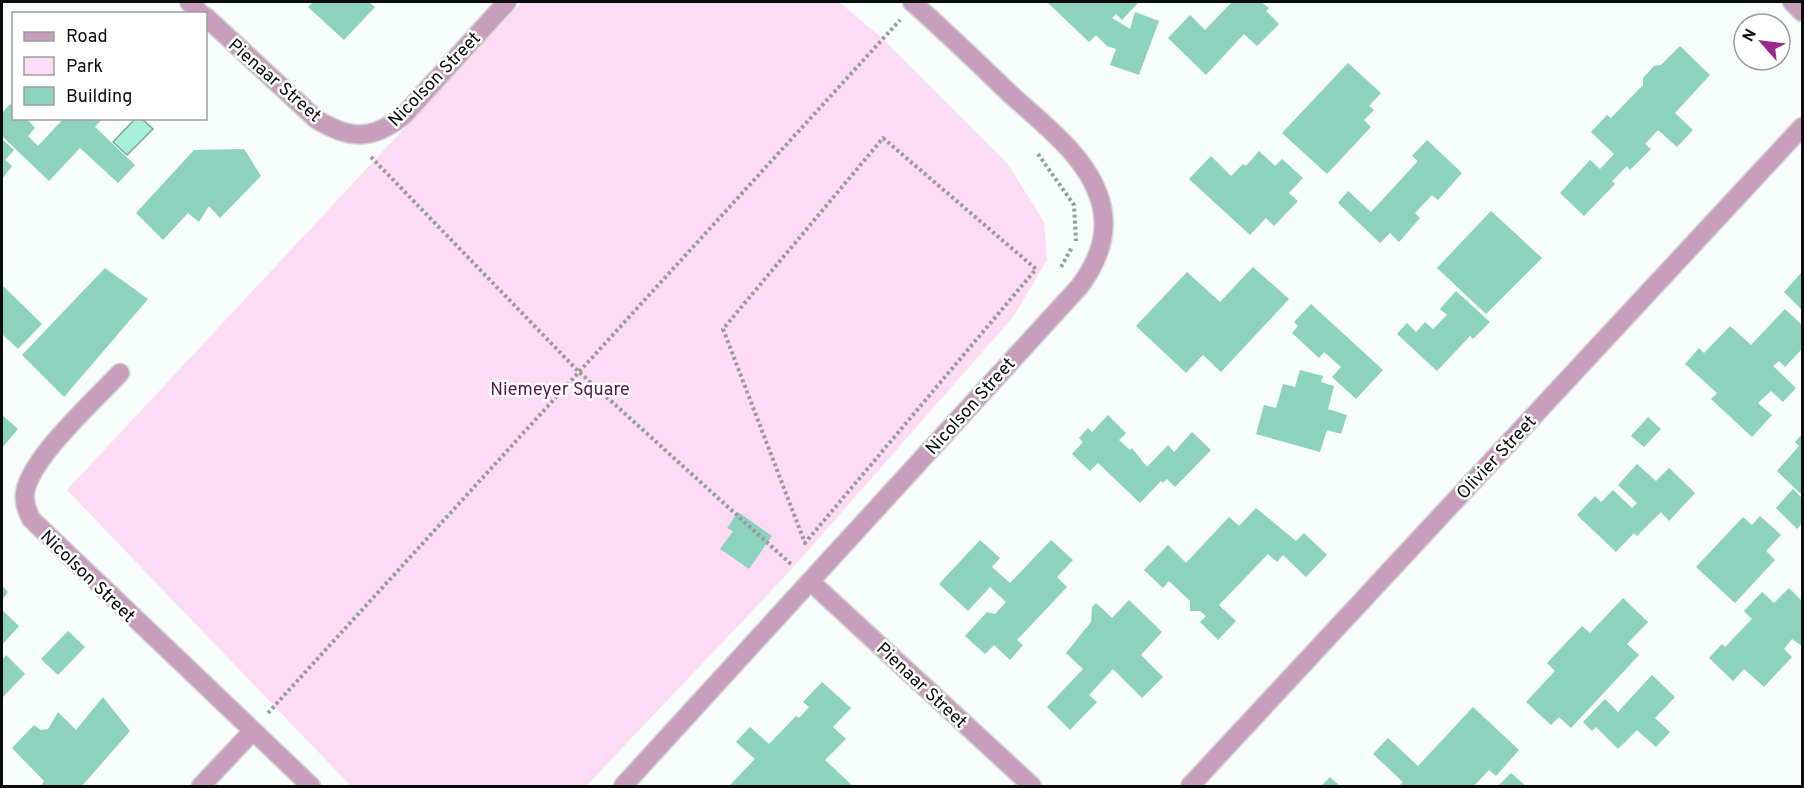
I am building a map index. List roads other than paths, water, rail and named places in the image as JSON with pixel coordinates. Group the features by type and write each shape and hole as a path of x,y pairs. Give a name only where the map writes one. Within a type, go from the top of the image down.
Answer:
{"street":[{"name":"Nicolson Street","path":"350,135 379,132 405,114 507,2"},
{"path":"1792,2 1803,12"},
{"name":"Nicolson Street","path":"623,786 812,583 1080,286 1097,260 1101,249 1103,214 1094,184 1086,170 1073,154 923,5"},
{"name":"Pienaar Street","path":"207,18 316,119 332,129 350,135"},
{"name":"Olivier Street","path":"1190,786 1803,127"},
{"name":"Nicolson Street","path":"120,373 41,459 31,473 25,492 26,506 40,531 311,786"},
{"name":"Pienaar Street","path":"812,583 1032,786"},
{"path":"201,786 252,732"}],"park label":[{"name":"Niemeyer Square","path":"560,389"}]}
